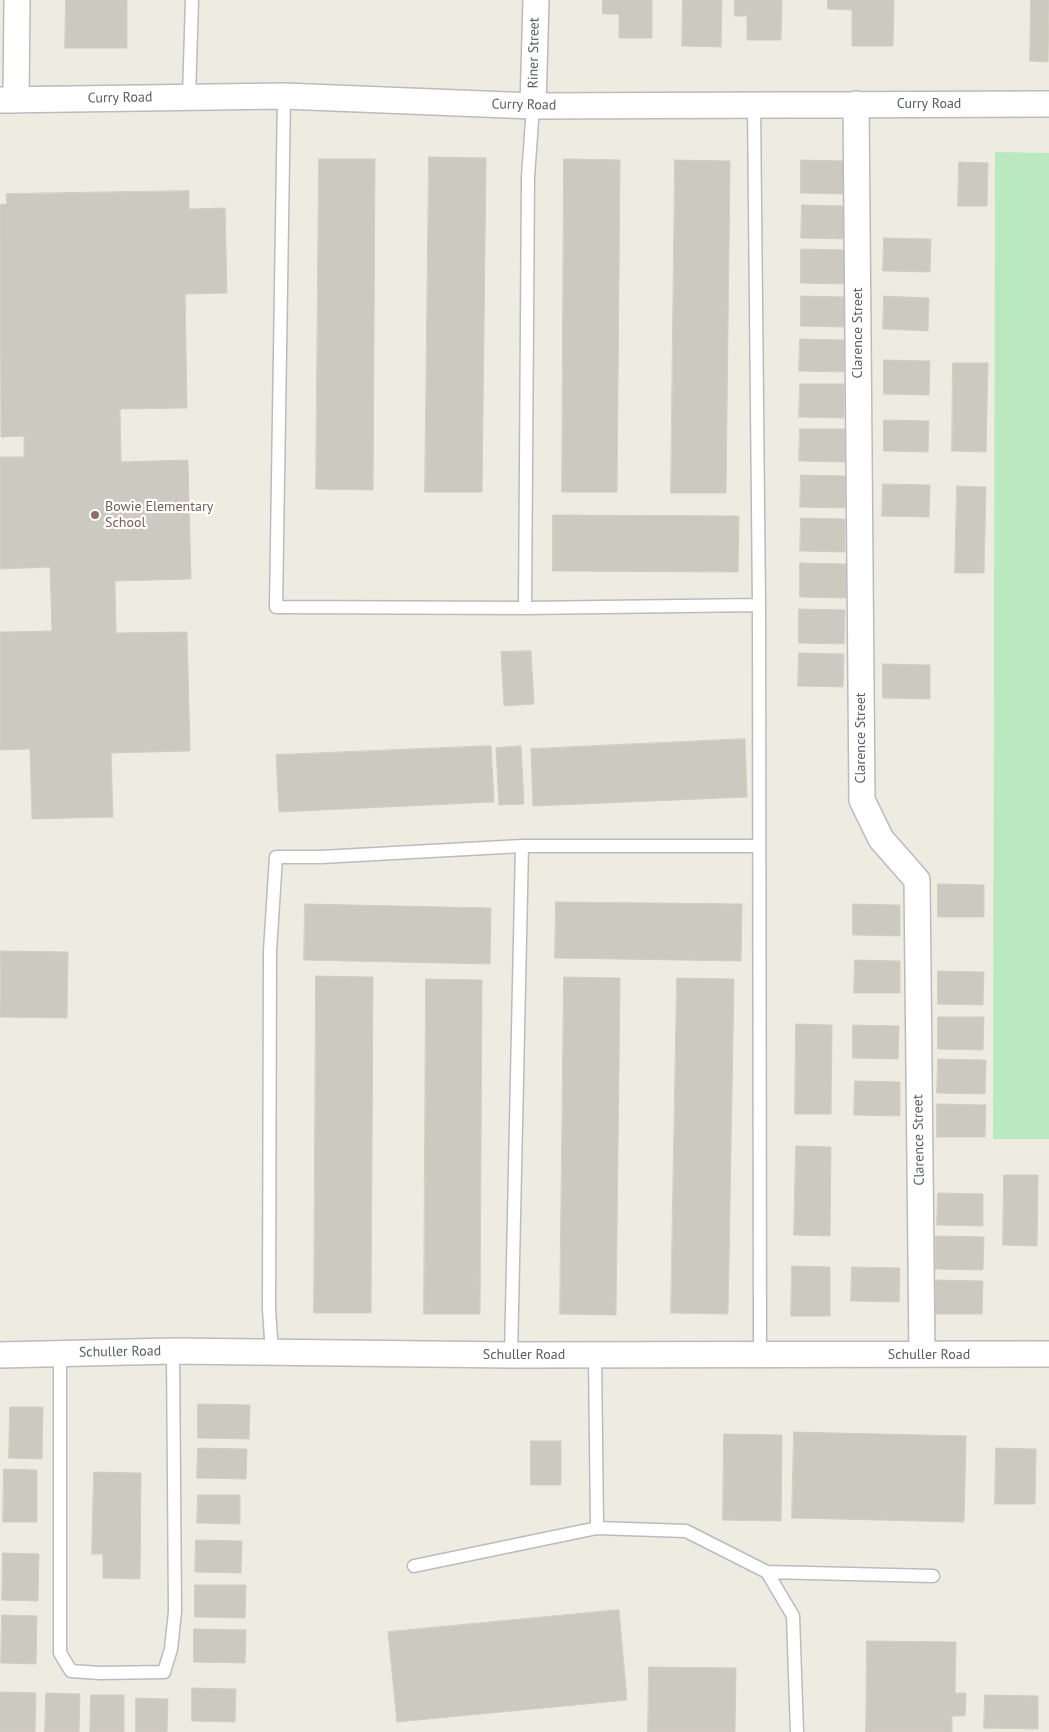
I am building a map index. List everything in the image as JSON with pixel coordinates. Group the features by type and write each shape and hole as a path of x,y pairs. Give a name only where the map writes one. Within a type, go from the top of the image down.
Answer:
{"street":[{"path":"8,100 17,0"},
{"name":"Riner Street","path":"533,106 536,0"},
{"name":"Curry Road","path":"8,100 284,96 533,106 1049,104"},
{"name":"Clarence Street","path":"856,104 862,800 881,839 917,880 922,1354"},
{"name":"Schuller Road","path":"0,1355 173,1351 511,1356 1049,1354"}],"lane":[{"path":"190,97 192,0"},
{"path":"284,96 276,607 525,608 759,605"},
{"path":"754,105 759,605 760,1356"},
{"path":"525,608 528,177 533,106"},
{"path":"272,1353 269,1309 270,951 276,857 321,857 522,846 759,846"},
{"path":"511,1356 522,846"},
{"path":"60,1354 60,1653 71,1671 100,1673 164,1672 170,1649 174,1612 173,1351"},
{"path":"595,1356 597,1528"},
{"path":"414,1566 597,1528 686,1531 737,1555 767,1572 933,1576"},
{"path":"767,1572 793,1616 797,1732"}],"green space":[{"path":"995,152 1049,153 1049,1139 993,1139"}],"building":[{"path":"66,0 127,0 127,48 65,48"},
{"path":"603,0 652,0 652,38 619,38 619,14 603,14"},
{"path":"683,0 722,0 721,47 682,46"},
{"path":"735,0 782,0 781,40 747,40 747,16 735,16"},
{"path":"828,0 894,0 893,46 852,46 852,10 828,9"},
{"path":"1031,0 1049,0 1048,62 1030,61"},
{"path":"429,157 486,158 482,492 425,492"},
{"path":"319,159 375,159 373,490 316,489"},
{"path":"564,159 620,160 617,492 562,492"},
{"path":"675,160 730,161 726,493 671,493"},
{"path":"801,160 845,161 844,194 801,193"},
{"path":"959,162 988,163 987,206 958,206"},
{"name":"Bowie Elementary School","path":"189,191 189,209 225,208 227,293 185,294 187,408 120,409 121,462 188,460 191,579 115,581 116,633 187,632 190,751 111,753 113,817 32,819 30,749 0,750 0,632 52,631 50,567 0,569 0,457 24,457 24,436 1,437 0,205 7,204 6,194"},
{"path":"802,205 846,206 845,239 801,238"},
{"path":"884,238 931,239 930,272 883,271"},
{"path":"801,249 846,250 845,284 801,283"},
{"path":"801,296 845,297 844,327 801,326"},
{"path":"884,296 929,298 928,331 883,329"},
{"path":"800,339 844,340 844,372 799,371"},
{"path":"884,360 930,361 929,395 884,394"},
{"path":"953,363 988,363 986,452 952,451"},
{"path":"800,384 844,384 844,418 799,417"},
{"path":"884,420 929,421 928,452 884,451"},
{"path":"800,429 845,429 845,462 799,461"},
{"path":"801,475 845,476 845,508 800,507"},
{"path":"883,484 930,485 929,517 882,516"},
{"path":"957,486 986,487 984,573 955,573"},
{"path":"553,515 739,516 738,572 553,571"},
{"path":"801,518 845,519 845,552 800,551"},
{"path":"800,563 846,564 846,598 800,597"},
{"path":"799,609 845,610 844,644 799,643"},
{"path":"531,651 534,704 504,706 501,652"},
{"path":"799,653 844,654 843,687 798,686"},
{"path":"883,664 930,665 930,699 883,698"},
{"path":"745,739 747,797 533,806 531,749"},
{"path":"491,746 494,802 279,812 276,755"},
{"path":"521,746 524,804 499,805 496,748"},
{"path":"938,884 984,885 984,917 938,917"},
{"path":"556,902 742,904 741,961 555,958"},
{"path":"305,904 491,908 490,964 304,960"},
{"path":"853,904 900,905 900,936 853,935"},
{"path":"1,951 68,952 67,1018 0,1017"},
{"path":"855,960 900,961 900,993 854,993"},
{"path":"938,971 984,972 983,1005 938,1004"},
{"path":"316,976 373,977 371,1313 314,1313"},
{"path":"564,977 620,978 616,1315 560,1314"},
{"path":"677,978 734,979 728,1314 671,1313"},
{"path":"426,979 482,980 480,1314 424,1314"},
{"path":"938,1017 984,1017 983,1050 938,1049"},
{"path":"796,1024 832,1025 831,1114 795,1114"},
{"path":"853,1025 899,1026 898,1059 853,1058"},
{"path":"938,1059 986,1060 985,1094 937,1093"},
{"path":"855,1081 900,1082 900,1116 854,1115"},
{"path":"937,1104 986,1105 985,1137 937,1137"},
{"path":"796,1146 831,1147 830,1236 794,1235"},
{"path":"1004,1175 1038,1175 1037,1246 1003,1245"},
{"path":"938,1193 983,1194 983,1226 937,1225"},
{"path":"936,1236 984,1237 983,1270 935,1269"},
{"path":"792,1266 830,1267 830,1316 791,1316"},
{"path":"852,1267 900,1268 899,1302 851,1301"},
{"path":"936,1280 983,1281 982,1314 936,1314"},
{"path":"198,1404 250,1405 249,1439 198,1438"},
{"path":"10,1407 43,1407 42,1459 9,1458"},
{"path":"794,1432 966,1436 964,1522 792,1518"},
{"path":"724,1434 782,1435 781,1521 723,1520"},
{"path":"531,1441 561,1441 561,1485 531,1485"},
{"path":"198,1448 247,1449 246,1479 197,1478"},
{"path":"996,1448 1036,1449 1035,1504 995,1504"},
{"path":"4,1469 37,1470 37,1522 3,1522"},
{"path":"94,1472 141,1473 140,1579 103,1578 103,1554 92,1554"},
{"path":"198,1495 240,1495 240,1524 197,1523"},
{"path":"196,1540 242,1541 241,1573 195,1572"},
{"path":"3,1553 39,1554 38,1601 2,1600"},
{"path":"195,1585 246,1585 245,1618 195,1617"},
{"path":"619,1610 627,1700 397,1722 388,1632"},
{"path":"2,1615 37,1616 36,1664 1,1663"},
{"path":"194,1629 246,1630 245,1663 194,1662"},
{"path":"867,1641 956,1642 955,1693 966,1693 965,1716 952,1716 952,1732 866,1732"},
{"path":"649,1667 736,1668 735,1732 648,1732"},
{"path":"192,1688 236,1689 235,1722 192,1721"},
{"path":"0,1692 36,1693 35,1732 0,1732"},
{"path":"46,1693 80,1694 79,1732 45,1732"},
{"path":"91,1695 124,1695 124,1732 90,1732"},
{"path":"985,1695 1038,1696 1038,1729 984,1728"},
{"path":"136,1698 168,1699 167,1732 136,1732"}],"place":[{"name":"Bowie Elementary School","path":"95,515"}]}
